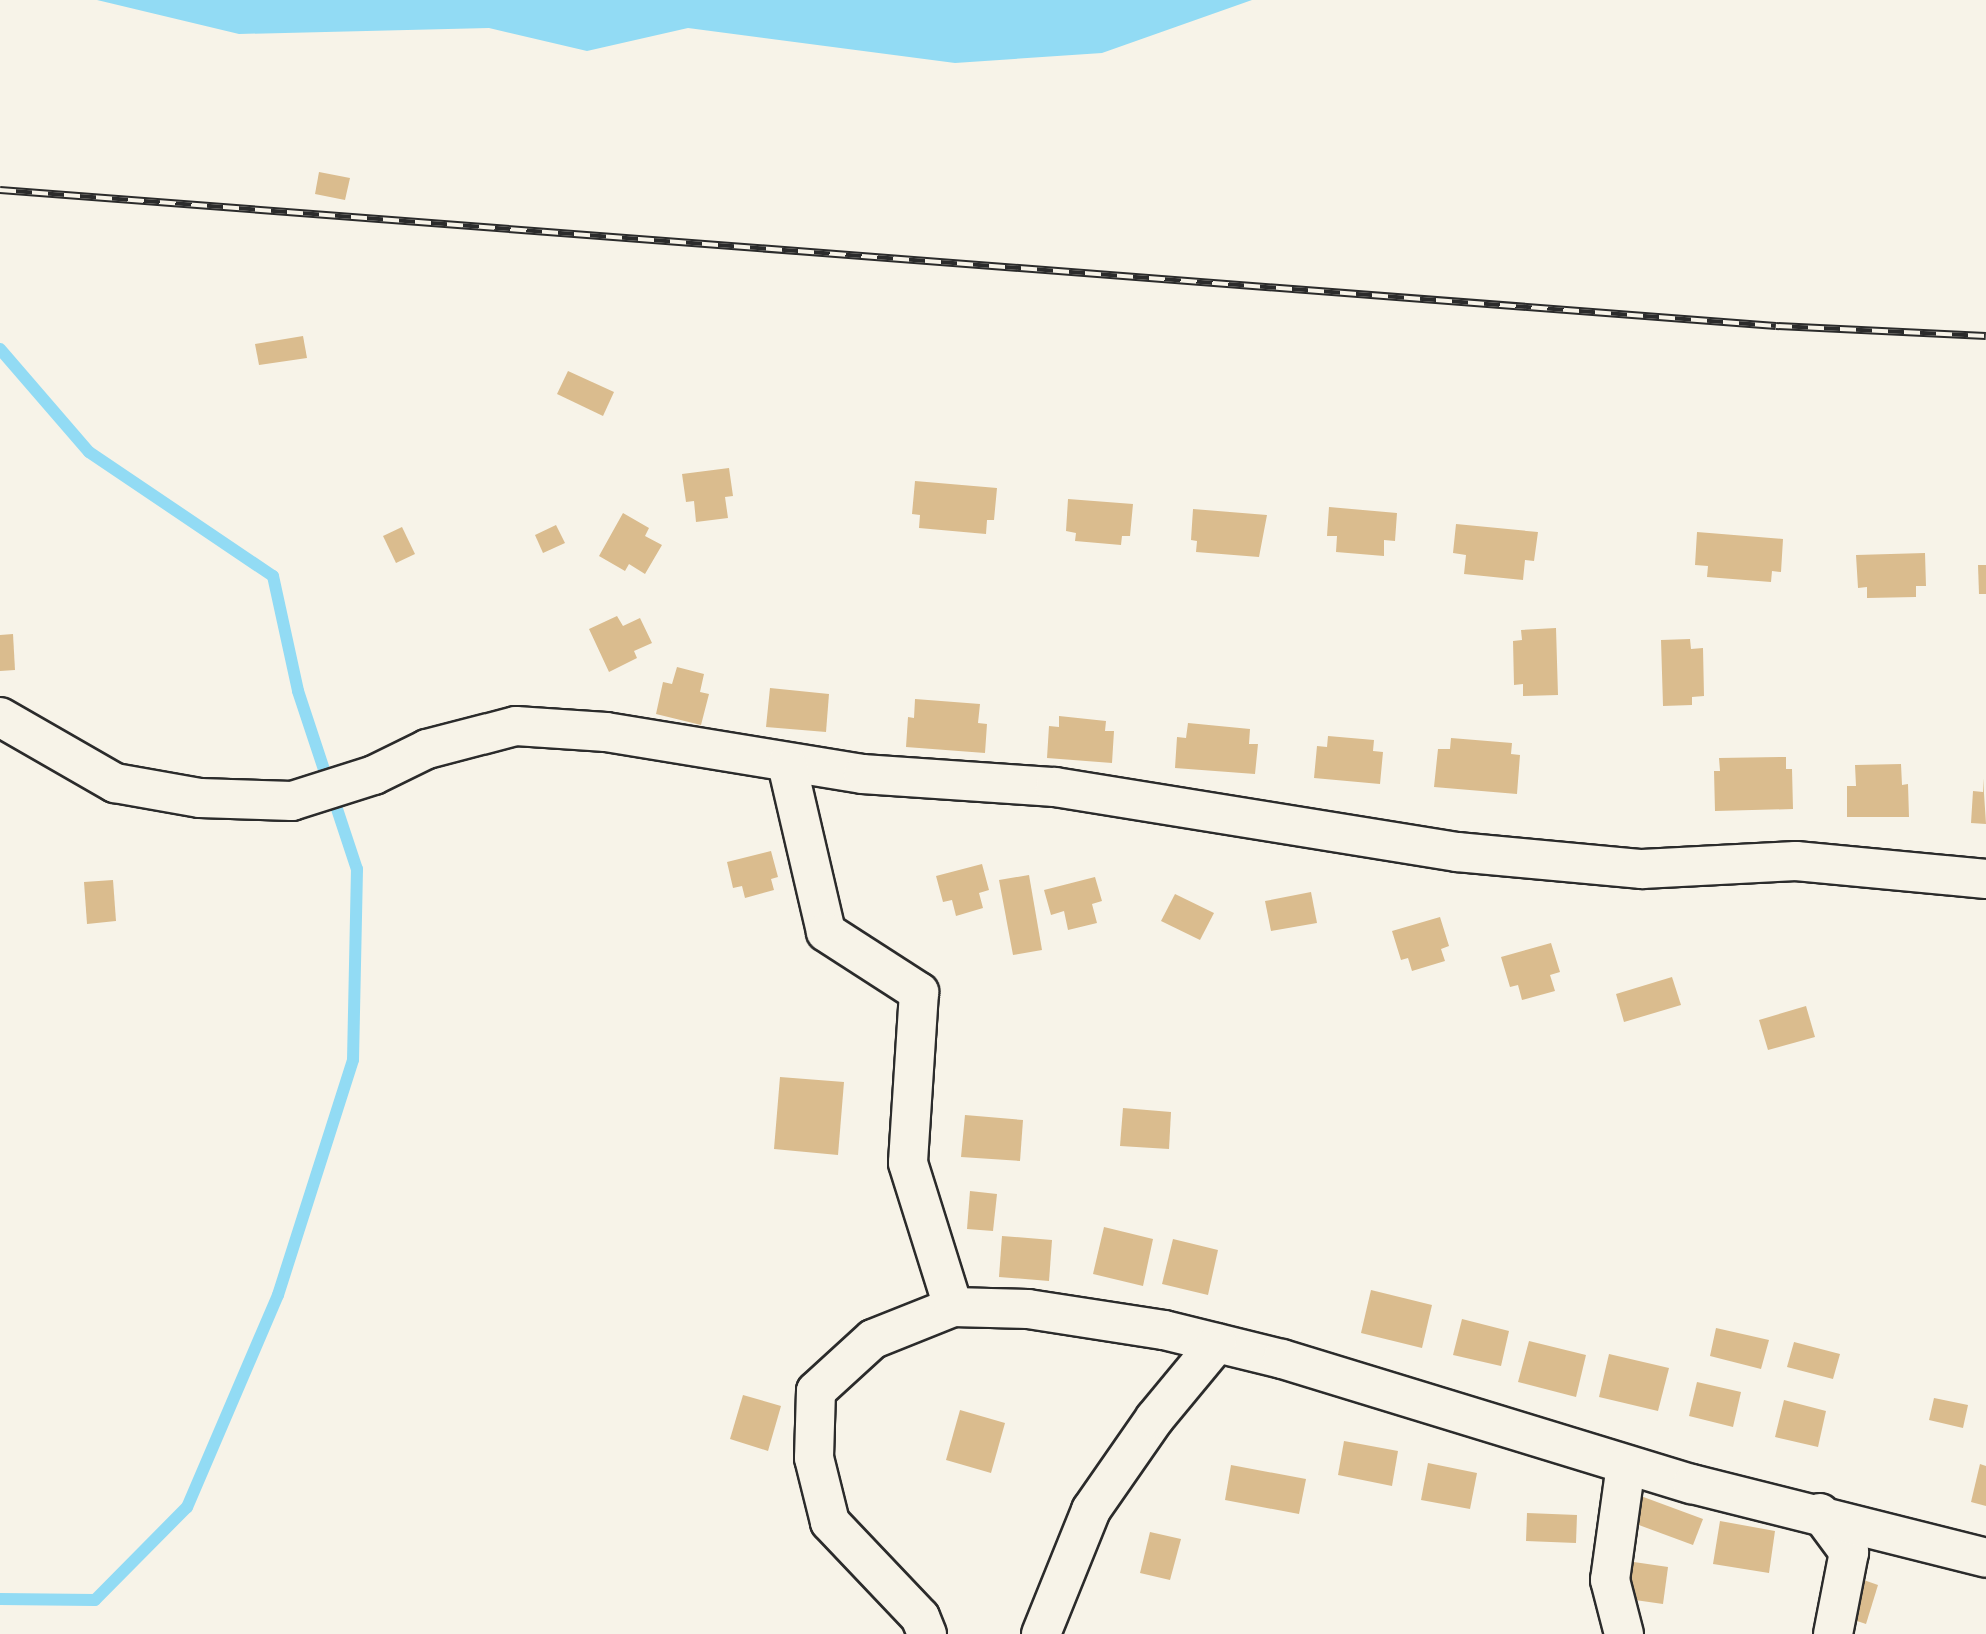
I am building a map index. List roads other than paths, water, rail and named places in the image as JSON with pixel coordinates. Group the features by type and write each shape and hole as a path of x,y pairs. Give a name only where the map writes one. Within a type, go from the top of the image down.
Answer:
{"street":[{"path":"0,717 115,783 200,798 292,801 374,775 427,749 516,726 606,732 786,764 863,774 1055,787 1457,852 1642,869 1796,861 1986,879"},
{"path":"786,764 826,932 919,992 908,1163 953,1307"},
{"path":"927,1634 920,1617 830,1522 814,1458 816,1391 873,1339 953,1307 1028,1309 1164,1330 1217,1343 1626,1465 1986,1558"},
{"path":"1041,1634 1091,1510 1155,1418 1217,1343"},
{"path":"1624,1634 1610,1580 1626,1465"},
{"path":"1820,1513 1849,1552 1833,1634"}],"water":[{"path":"97,0 1252,0 1102,53 955,63 688,28 587,51 489,28 239,34"}],"waterway":[{"path":"0,349 89,452 273,576 298,691 357,869 353,1060 278,1295 187,1507 95,1600 0,1599"}],"railway":[{"path":"0,190 1776,326 1986,336"}]}
